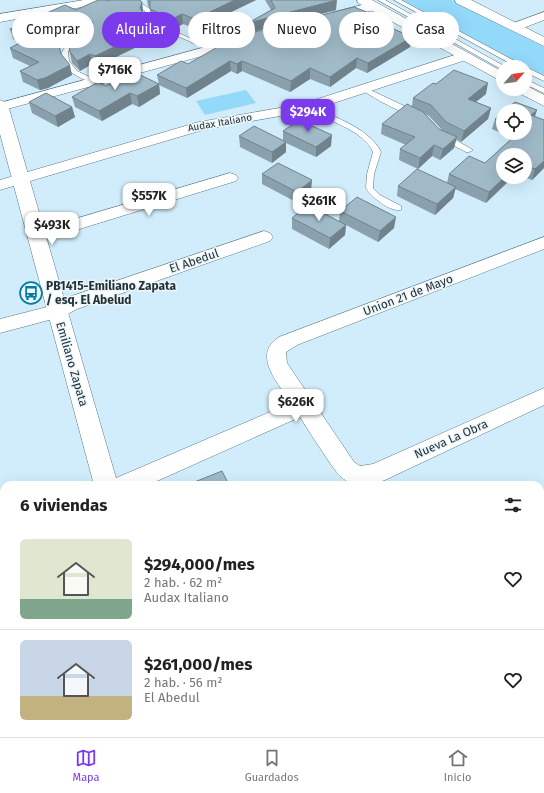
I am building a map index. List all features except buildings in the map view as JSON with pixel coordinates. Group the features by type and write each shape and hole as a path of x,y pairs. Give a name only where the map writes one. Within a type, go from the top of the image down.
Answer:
{"street":[{"path":"0,18 49,5 104,0"},
{"path":"467,1 544,42"},
{"path":"331,17 373,2 496,74"},
{"path":"515,27 544,16"},
{"path":"0,106 261,36"},
{"name":"Audax Italiano","path":"0,185 204,125 304,108 464,56"},
{"path":"532,94 544,101"},
{"name":"Emiliano Zapata","path":"0,106 106,481"},
{"path":"37,236 230,178"},
{"name":"El Abedul","path":"0,326 57,311 70,304 264,237"},
{"name":"Union 21 de Mayo","path":"304,406 275,361 276,351 284,343 544,243"},
{"name":"Nueva La Obra","path":"304,406 346,469 356,475 363,476 377,472 544,396"},
{"path":"115,481 304,406"}],"lane":[{"path":"397,0 509,60"},
{"path":"373,2 496,64"},
{"path":"139,4 148,10 146,18 148,21 211,49"},
{"path":"60,48 64,50 67,67 72,71 94,81"},
{"path":"532,73 544,79"},
{"path":"532,85 544,91"},
{"path":"364,89 391,104 419,116"},
{"path":"304,108 361,134 370,141 376,148 377,152 369,179 368,186 370,191 374,196 398,208"},
{"path":"435,130 440,136 469,150"}],"shaded area":[{"path":"400,0 452,0 544,47 544,77 532,71 532,60 512,60 459,32 459,12 422,12"},
{"path":"246,90 256,103 205,115 196,101"}],"place":[{"name":"PB1415-Emiliano Zapata / esq. El Abelud","path":"31,293"}]}
